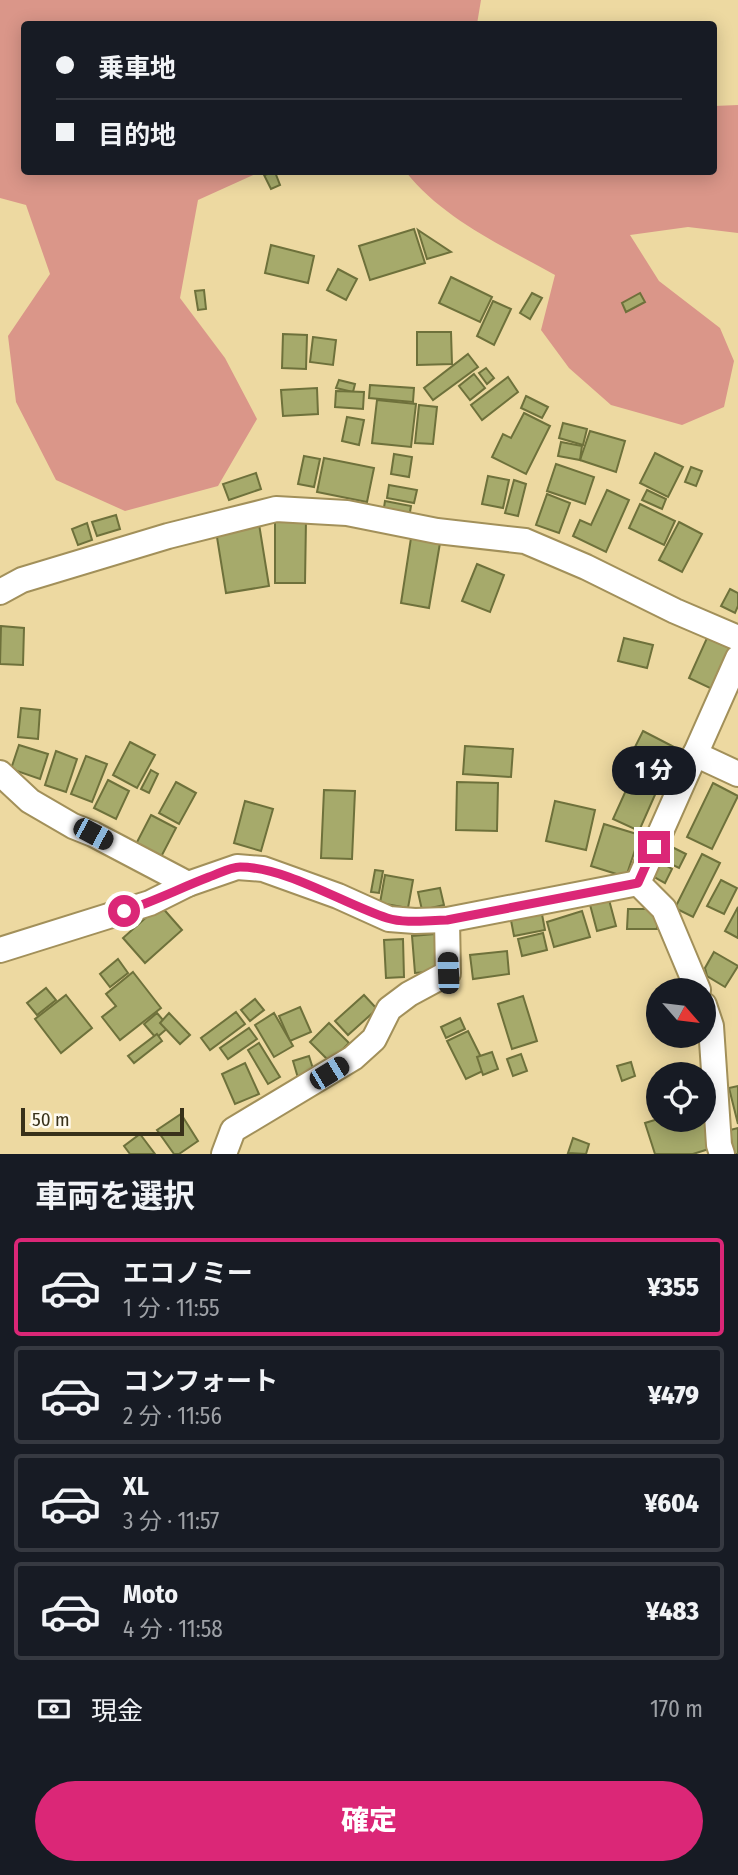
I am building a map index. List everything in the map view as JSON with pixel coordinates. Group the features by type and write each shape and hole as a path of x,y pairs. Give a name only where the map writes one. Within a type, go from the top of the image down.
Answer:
{"street":[{"path":"0,592 22,580 168,536 264,511 276,509 346,513 437,531 525,541 738,638"},
{"path":"638,883 738,658"},
{"path":"695,754 738,774"},
{"path":"0,773 30,801 72,826 93,834 188,884"},
{"path":"0,950 150,903 188,884 237,867 263,869 389,919 415,921 447,920 638,883"},
{"path":"638,883 664,909 693,978"},
{"path":"224,1154 233,1129 353,1058 374,1039 389,1009 408,994 448,973 447,920"},
{"path":"712,1048 719,1145 722,1154"}],"shaded area":[{"path":"0,0 481,0 478,21 21,21 21,175 253,175 198,200 180,298 225,358 257,419 218,486 125,511 56,480 16,402 8,336 50,274 26,205 0,198"},
{"path":"738,105 738,233 688,227 630,235 659,281 720,328 734,361 724,407 682,425 611,405 569,368 541,330 555,275 456,218 409,175 717,175 717,106"}],"building":[{"path":"264,175 276,175 280,185 271,189"},
{"path":"414,229 425,263 370,280 359,246"},
{"path":"418,230 451,252 427,259"},
{"path":"271,245 314,256 308,283 265,273"},
{"path":"338,269 357,279 346,300 327,290"},
{"path":"451,277 492,297 480,322 439,303"},
{"path":"204,290 206,309 198,310 195,291"},
{"path":"532,293 542,298 530,319 520,313"},
{"path":"640,293 645,302 626,312 622,303"},
{"path":"493,301 511,309 494,345 477,336"},
{"path":"417,332 451,332 452,364 417,365"},
{"path":"283,334 307,335 306,369 282,368"},
{"path":"313,337 336,340 333,365 310,362"},
{"path":"468,354 478,367 433,400 424,388"},
{"path":"486,368 494,378 487,384 479,373"},
{"path":"474,374 485,388 470,400 459,386"},
{"path":"508,377 518,392 482,420 471,405"},
{"path":"339,380 355,384 353,392 336,388"},
{"path":"370,385 414,388 413,402 369,398"},
{"path":"317,388 318,414 283,416 281,390"},
{"path":"336,391 364,392 363,409 335,407"},
{"path":"526,396 548,407 542,418 521,408"},
{"path":"377,400 416,404 411,447 372,443"},
{"path":"419,405 437,407 433,444 415,443"},
{"path":"524,413 550,426 526,474 492,457 503,434 511,438"},
{"path":"347,417 364,420 359,445 342,441"},
{"path":"563,423 587,429 583,445 559,438"},
{"path":"590,431 625,441 616,472 580,460"},
{"path":"561,442 582,446 580,460 558,456"},
{"path":"655,453 683,467 668,497 640,483"},
{"path":"394,454 412,457 409,477 391,474"},
{"path":"304,456 320,459 314,487 298,484"},
{"path":"324,458 374,468 367,502 317,492"},
{"path":"556,464 594,477 585,504 547,491"},
{"path":"691,467 702,471 696,486 685,482"},
{"path":"256,473 261,489 229,500 223,484"},
{"path":"488,476 509,480 503,508 482,504"},
{"path":"514,480 526,484 518,516 505,513"},
{"path":"389,485 417,490 414,503 387,498"},
{"path":"607,490 629,500 606,552 573,536 580,520 591,525"},
{"path":"647,490 666,499 662,509 642,500"},
{"path":"547,494 570,503 559,533 536,525"},
{"path":"385,501 411,506 409,518 383,514"},
{"path":"640,504 675,521 664,545 629,528"},
{"path":"116,515 120,529 97,536 92,522"},
{"path":"275,519 306,519 305,583 275,583"},
{"path":"679,522 702,534 682,572 659,560"},
{"path":"87,523 92,540 78,545 72,529"},
{"path":"259,524 269,586 226,593 216,531"},
{"path":"411,538 440,543 429,608 401,603"},
{"path":"477,564 504,575 490,612 462,601"},
{"path":"730,589 738,593 735,613 721,606"},
{"path":"1,626 24,628 23,665 0,664"},
{"path":"624,638 653,645 647,668 618,661"},
{"path":"707,638 730,648 712,689 689,678"},
{"path":"21,708 40,710 38,739 18,737"},
{"path":"643,731 676,748 664,773 630,757"},
{"path":"130,742 155,755 137,788 113,775"},
{"path":"19,745 48,754 40,779 11,769"},
{"path":"465,746 513,749 511,777 463,774"},
{"path":"56,751 77,759 66,792 45,785"},
{"path":"86,756 107,764 92,802 71,794"},
{"path":"151,770 158,774 149,793 141,789"},
{"path":"632,777 658,788 639,831 613,819"},
{"path":"108,780 129,791 116,819 94,808"},
{"path":"176,782 196,793 179,824 159,813"},
{"path":"457,782 498,783 497,831 456,830"},
{"path":"713,783 738,796 712,849 687,837"},
{"path":"324,790 355,791 352,859 321,858"},
{"path":"245,801 273,809 261,851 234,843"},
{"path":"555,801 595,810 586,850 546,841"},
{"path":"151,815 176,828 161,857 136,844"},
{"path":"604,824 640,835 626,877 591,866"},
{"path":"662,842 686,854 679,868 654,856"},
{"path":"702,854 720,863 693,917 675,908"},
{"path":"657,860 672,869 665,883 649,874"},
{"path":"375,870 383,871 379,893 371,892"},
{"path":"385,875 413,880 408,908 380,903"},
{"path":"721,880 737,888 724,914 707,906"},
{"path":"440,888 444,905 422,910 418,892"},
{"path":"608,896 616,926 597,931 589,901"},
{"path":"160,905 182,930 145,963 123,938"},
{"path":"738,907 738,938 725,931"},
{"path":"541,909 545,930 514,936 510,915"},
{"path":"628,909 657,909 657,929 627,929"},
{"path":"582,911 590,937 554,947 547,922"},
{"path":"543,933 547,950 522,956 518,939"},
{"path":"435,934 438,971 415,973 412,936"},
{"path":"403,939 404,977 386,978 384,940"},
{"path":"507,951 509,974 473,979 470,955"},
{"path":"714,952 738,966 725,987 716,982 716,978 707,976 705,968"},
{"path":"118,959 128,973 110,987 100,974"},
{"path":"133,972 161,1008 120,1040 102,1017 116,1006 106,994"},
{"path":"46,988 56,1000 37,1015 27,1003"},
{"path":"66,995 92,1028 61,1053 35,1019"},
{"path":"364,995 377,1009 348,1035 335,1021"},
{"path":"523,996 537,1041 512,1049 498,1004"},
{"path":"255,999 264,1010 250,1021 241,1010"},
{"path":"300,1007 311,1032 290,1041 279,1016"},
{"path":"236,1012 245,1024 210,1050 201,1038"},
{"path":"157,1013 169,1027 156,1038 144,1024"},
{"path":"169,1013 190,1035 180,1044 160,1023"},
{"path":"274,1013 293,1046 274,1057 255,1025"},
{"path":"460,1018 465,1029 446,1038 441,1027"},
{"path":"329,1023 349,1043 330,1062 310,1042"},
{"path":"249,1028 257,1039 228,1059 220,1048"},
{"path":"468,1031 487,1069 466,1079 447,1041"},
{"path":"157,1034 162,1041 134,1063 128,1056"},
{"path":"259,1043 280,1077 268,1084 248,1050"},
{"path":"492,1052 498,1069 483,1075 477,1057"},
{"path":"521,1054 527,1071 513,1076 507,1059"},
{"path":"309,1056 314,1072 298,1078 293,1061"},
{"path":"631,1062 635,1076 622,1081 617,1066"},
{"path":"245,1063 259,1094 235,1104 222,1074"},
{"path":"738,1086 738,1124 729,1088"},
{"path":"181,1114 198,1141 179,1154 174,1154 157,1130"},
{"path":"738,1128 738,1154 733,1154 730,1130"},
{"path":"648,1132 708,1132 712,1148 693,1154 655,1154"},
{"path":"140,1134 155,1154 130,1154 124,1146"},
{"path":"573,1138 589,1144 586,1154 568,1153"}],"route":[{"path":"124,911 237,867 263,869 389,919 447,920 638,883 654,847"}]}
